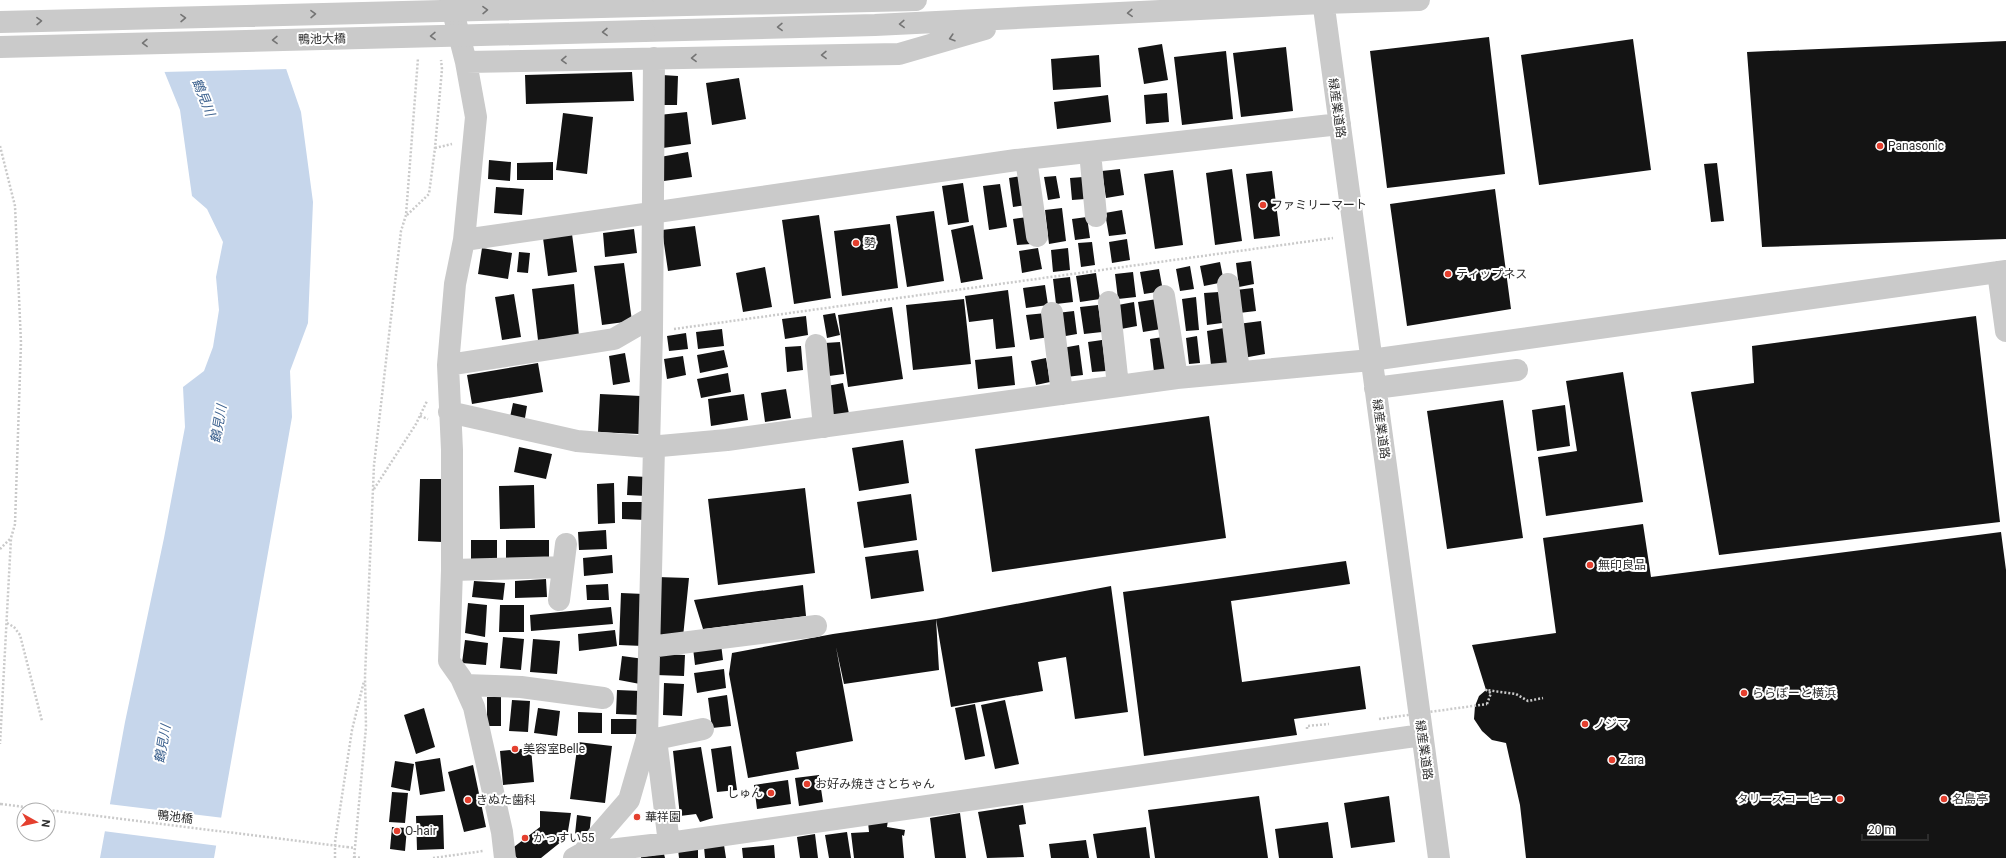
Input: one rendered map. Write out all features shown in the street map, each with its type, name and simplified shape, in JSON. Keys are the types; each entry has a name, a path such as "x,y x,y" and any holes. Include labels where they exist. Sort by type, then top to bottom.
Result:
{"street":[{"path":"450,0 466,62 476,117 464,240 455,284 448,365 449,412 452,450 452,570 449,661 464,685 474,707 502,832 504,853"},
{"name":"鴨池大橋","path":"0,22 916,0"},
{"path":"1151,0 1419,0"},
{"path":"466,62 899,54 1016,19 1323,1"},
{"name":"緑産業道路","path":"1323,1 1439,858"},
{"name":"鴨池大橋","path":"0,46 644,31 1016,19"},
{"path":"654,58 649,647 651,739 669,843"},
{"path":"464,240 1026,159 1340,124"},
{"path":"1090,152 1096,216"},
{"path":"1026,159 1037,236"},
{"path":"449,412 577,442 651,447 726,440 1177,378 1371,360 2002,271 2006,331"},
{"path":"1228,284 1239,372"},
{"path":"1164,296 1177,378"},
{"path":"1109,302 1118,386"},
{"path":"1052,313 1062,394"},
{"path":"448,365 614,339 652,324"},
{"path":"816,345 824,427"},
{"path":"1375,388 1517,370"},
{"path":"559,600 566,544"},
{"path":"452,570 563,567"},
{"path":"649,647 816,626"},
{"path":"464,685 522,687 603,698"},
{"path":"651,739 703,729"},
{"path":"579,855 1422,735"},
{"path":"579,855 629,800 651,739"}],"path":[{"path":"361,858 354,858 366,727 365,677 374,465 398,254 401,231 406,216 418,52"},
{"path":"406,216 429,194 435,148 442,69 440,54"},
{"path":"0,146 15,206 21,343 15,524 11,538 0,744"},
{"path":"435,148 441,147"},
{"path":"652,324 1354,235"},
{"path":"374,490 416,424 430,395"},
{"path":"0,549 11,538"},
{"path":"7,623 14,627 20,635 42,721"},
{"path":"335,858 335,842 352,730 365,677"},
{"path":"1379,719 1487,704 1491,693 1486,690 1516,694 1528,701 1543,698"},
{"name":"鴨池橋","path":"1,804 355,848"},
{"path":"433,858 504,853"}],"water":[{"name":"鶴見川","path":"281,54 301,112 313,202 308,323 290,371 292,417 214,858 100,858 125,722 164,538 185,427 183,387 204,371 213,347 219,310 216,277 223,242 207,209 192,196 180,110 158,56"}],"pier":[{"path":"125,0 253,0 283,53 288,69 162,72 156,57"},
{"path":"108,804 224,818 219,846 103,831"}],"building":[{"path":"1489,37 1505,174 1387,188 1370,51"},
{"path":"1633,39 1651,170 1539,185 1521,55"},
{"name":"Panasonic","path":"2006,41 2006,239 1762,247 1747,52"},
{"path":"1162,44 1168,80 1144,84 1138,48"},
{"path":"1286,47 1293,111 1241,117 1233,53"},
{"path":"1226,51 1233,119 1182,125 1174,57"},
{"path":"1099,55 1101,87 1053,90 1051,59"},
{"path":"632,72 634,101 526,104 525,75"},
{"path":"662,75 678,76 677,105 661,105"},
{"path":"739,78 746,119 712,125 706,83"},
{"path":"1167,93 1169,122 1146,124 1144,95"},
{"path":"1108,95 1111,122 1057,129 1054,102"},
{"path":"687,112 691,144 663,148 659,115"},
{"path":"563,113 593,117 587,174 556,170"},
{"path":"688,152 692,177 664,181 660,157"},
{"path":"489,160 511,162 510,181 488,179"},
{"path":"553,162 553,180 517,180 517,163"},
{"path":"1717,163 1724,221 1711,222 1704,164"},
{"path":"1120,169 1124,195 1106,198 1102,171"},
{"path":"1232,169 1242,241 1215,245 1206,173"},
{"path":"1173,170 1183,245 1155,249 1144,174"},
{"name":"ファミリーマート","path":"1272,171 1280,236 1254,239 1246,174"},
{"path":"1022,176 1027,205 1013,207 1009,178"},
{"path":"1056,176 1060,198 1048,200 1044,177"},
{"path":"1083,177 1085,199 1072,200 1070,178"},
{"path":"963,183 969,222 948,225 942,186"},
{"path":"1000,184 1007,227 989,230 983,186"},
{"path":"496,187 524,189 522,215 494,213"},
{"path":"1495,189 1511,309 1407,326 1390,204"},
{"path":"1062,208 1066,241 1049,244 1045,210"},
{"path":"1122,210 1126,234 1109,236 1105,213"},
{"path":"934,211 944,281 907,287 896,216"},
{"path":"819,215 831,298 794,304 782,220"},
{"path":"1028,217 1031,244 1017,245 1013,219"},
{"path":"1087,217 1090,238 1075,240 1072,219"},
{"path":"890,224 898,288 842,296 834,231"},
{"path":"973,225 983,279 961,283 951,230"},
{"path":"695,226 701,266 668,271 662,230"},
{"path":"634,229 637,253 605,257 603,233"},
{"path":"572,234 577,272 548,276 543,238"},
{"path":"1127,239 1130,260 1112,263 1109,242"},
{"path":"1092,242 1095,265 1081,267 1078,243"},
{"path":"482,248 512,253 508,279 478,274"},
{"path":"1038,248 1042,269 1022,273 1019,251"},
{"path":"1068,248 1070,270 1053,272 1051,250"},
{"path":"519,252 530,253 528,273 517,272"},
{"path":"1251,261 1254,284 1239,287 1236,263"},
{"path":"1220,262 1224,282 1204,286 1200,266"},
{"path":"624,263 632,321 602,325 594,266"},
{"path":"1190,266 1194,289 1180,291 1176,269"},
{"path":"765,267 772,307 743,312 736,273"},
{"path":"1159,269 1163,291 1144,294 1140,272"},
{"path":"1133,272 1136,297 1118,299 1115,274"},
{"path":"1096,273 1100,299 1080,302 1076,276"},
{"path":"1070,277 1073,302 1056,304 1053,279"},
{"path":"574,284 579,336 538,340 532,289"},
{"path":"1045,285 1048,305 1026,308 1023,288"},
{"path":"1253,288 1256,311 1239,313 1236,290"},
{"path":"1008,290 1015,347 996,349 993,319 969,322 965,296"},
{"path":"1219,292 1222,323 1207,325 1204,293"},
{"path":"514,294 521,337 502,340 495,297"},
{"path":"1196,297 1199,330 1186,331 1182,299"},
{"path":"964,299 971,364 913,370 906,305"},
{"path":"1157,299 1161,329 1143,332 1138,302"},
{"path":"1134,302 1137,326 1121,329 1118,305"},
{"path":"1098,305 1102,332 1084,334 1080,307"},
{"path":"892,307 903,379 848,387 838,315"},
{"path":"1074,311 1077,334 1060,337 1057,313"},
{"path":"835,313 840,335 827,338 823,315"},
{"path":"1046,313 1049,337 1030,340 1026,315"},
{"path":"806,316 808,335 785,339 782,319"},
{"path":"1976,316 2000,522 1719,555 1691,392 1754,383 1752,346"},
{"path":"1261,321 1265,354 1243,358 1238,324"},
{"path":"1224,328 1229,363 1211,365 1207,331"},
{"path":"722,329 724,346 698,349 696,332"},
{"path":"686,333 688,349 669,351 667,336"},
{"path":"1197,336 1200,363 1189,364 1186,338"},
{"path":"1163,337 1167,370 1154,372 1150,339"},
{"path":"1102,340 1106,371 1092,372 1088,342"},
{"path":"840,342 844,374 829,376 825,343"},
{"path":"1079,345 1083,375 1066,377 1062,348"},
{"path":"801,346 803,370 787,372 785,347"},
{"path":"724,350 728,367 700,373 697,355"},
{"path":"625,353 630,382 613,385 609,356"},
{"path":"683,356 686,375 667,379 664,359"},
{"path":"1012,356 1015,385 978,389 975,360"},
{"path":"1046,358 1050,382 1036,385 1031,361"},
{"path":"538,363 543,392 472,404 467,375"},
{"path":"1623,372 1643,502 1546,516 1538,457 1577,451 1566,381"},
{"path":"728,373 731,392 701,398 697,379"},
{"path":"843,383 849,414 833,417 827,386"},
{"path":"786,389 791,418 765,422 761,393"},
{"path":"600,394 641,396 639,434 598,432"},
{"path":"744,394 748,420 711,426 708,399"},
{"path":"1503,400 1523,538 1447,549 1427,411"},
{"path":"513,403 527,406 524,424 509,422"},
{"path":"1565,405 1570,446 1537,451 1532,410"},
{"path":"1209,416 1226,538 992,572 975,449"},
{"path":"903,440 909,483 859,491 852,448"},
{"path":"519,447 552,454 546,479 514,472"},
{"path":"628,476 647,477 646,496 627,495"},
{"path":"420,479 446,479 443,542 418,541"},
{"path":"614,483 615,523 598,524 597,484"},
{"path":"534,485 535,528 500,529 499,486"},
{"path":"805,488 815,573 718,585 708,499"},
{"path":"911,494 917,540 864,548 857,502"},
{"path":"622,502 646,502 646,520 622,519"},
{"name":"ららぽーと横浜","path":"1643,524 1651,577 2001,532 2006,570 2006,858 1526,858 1520,805 1506,743 1492,740 1482,731 1474,719 1475,706 1479,696 1486,690 1472,645 1556,633 1543,538"},
{"path":"606,530 607,549 579,550 578,532"},
{"path":"471,540 497,540 497,561 471,561"},
{"path":"506,540 549,540 549,559 506,559"},
{"path":"918,550 924,591 871,599 865,557"},
{"path":"612,555 613,573 584,576 583,558"},
{"path":"1346,561 1350,584 1231,601 1242,682 1360,666 1366,709 1294,719 1297,735 1144,756 1123,592"},
{"path":"657,577 689,578 683,637 654,637"},
{"path":"546,579 547,597 515,598 515,581"},
{"path":"474,581 505,583 503,600 472,597"},
{"path":"608,584 609,600 587,600 586,585"},
{"path":"803,585 806,616 703,629 694,600"},
{"path":"1111,586 1128,712 1075,719 1066,657 1038,662 1043,691 951,707 936,619"},
{"path":"621,593 644,594 643,646 619,645"},
{"path":"468,603 487,605 485,637 465,633"},
{"path":"500,605 524,605 524,632 499,632"},
{"path":"611,607 613,624 531,631 530,615"},
{"path":"936,619 939,670 844,684 836,647 853,741 796,752 799,769 748,778 729,674 732,653 833,634"},
{"path":"615,630 617,646 579,651 578,634"},
{"path":"503,637 524,639 521,670 500,668"},
{"path":"533,639 560,641 557,674 530,672"},
{"path":"465,640 488,643 486,665 462,663"},
{"path":"721,644 723,660 695,665 693,648"},
{"path":"657,654 685,655 684,676 656,675"},
{"path":"622,656 644,659 640,684 619,680"},
{"path":"724,669 726,688 697,693 694,673"},
{"path":"664,683 684,684 682,716 663,715"},
{"path":"617,690 641,691 640,715 616,714"},
{"path":"727,695 731,726 712,728 708,698"},
{"path":"487,697 501,697 501,726 487,726"},
{"path":"512,700 530,701 528,732 509,731"},
{"path":"1005,700 1019,764 995,769 981,705"},
{"path":"975,704 985,756 965,760 955,708"},
{"path":"424,708 435,747 416,754 404,715"},
{"path":"538,708 560,711 557,736 534,733"},
{"path":"578,712 602,713 602,733 578,733"},
{"path":"611,719 641,719 641,734 611,734"},
{"path":"578,742 612,746 605,803 570,799"},
{"path":"731,746 737,790 717,792 711,749"},
{"path":"701,747 713,818 700,822 696,814 680,816 673,751"},
{"path":"531,748 534,782 503,785 500,751"},
{"path":"440,758 445,791 420,795 415,762"},
{"path":"395,761 414,764 410,791 391,787"},
{"name":"きぬた歯科","path":"473,765 486,827 464,832 448,772"},
{"path":"819,775 823,802 799,806 795,778"},
{"path":"788,780 791,804 757,809 754,785"},
{"path":"392,792 408,793 405,823 389,822"},
{"path":"1259,796 1268,858 1155,858 1148,810"},
{"path":"1389,796 1395,842 1351,848 1344,803"},
{"path":"1023,805 1026,824 1019,825 1024,857 987,858 978,812"},
{"path":"540,811 571,813 567,837 541,858 517,858 510,850 540,827"},
{"path":"960,813 966,858 935,858 930,818"},
{"path":"443,815 444,849 417,850 416,816"},
{"path":"577,815 591,817 589,836 575,834"},
{"path":"888,820 887,827 905,830 904,836 902,835 904,858 854,858 851,833 869,832 868,822"},
{"path":"1328,822 1333,858 1279,858 1275,829"},
{"path":"392,827 407,828 405,851 390,849"},
{"path":"1146,827 1150,858 1097,858 1093,834"},
{"path":"847,832 851,858 829,858 825,835"},
{"path":"815,834 818,858 800,858 797,837"},
{"path":"1086,840 1089,858 1051,858 1049,844"},
{"path":"724,845 726,858 705,858 704,847"},
{"path":"774,845 775,858 743,858 742,848"},
{"path":"698,848 698,858 679,858 678,849"},
{"path":"664,854 665,858 641,858 641,857"}],"place":[{"name":"Panasonic","path":"1880,146"},
{"name":"ファミリーマート","path":"1263,205"},
{"name":"勢","path":"856,243"},
{"name":"ティップネス","path":"1448,274"},
{"name":"無印良品","path":"1590,565"},
{"name":"ららぽーと横浜","path":"1744,693"},
{"name":"ノジマ","path":"1585,724"},
{"name":"美容室Belle","path":"515,749"},
{"name":"Zara","path":"1612,760"},
{"name":"お好み焼きさとちゃん","path":"807,784"},
{"name":"しゅん","path":"771,793"},
{"name":"タリーズコーヒー","path":"1840,799"},
{"name":"名島亭","path":"1944,799"},
{"name":"きぬた歯科","path":"468,800"},
{"name":"華祥園","path":"637,817"},
{"name":"O-hair","path":"397,831"},
{"name":"かっすい55","path":"525,838"}]}
